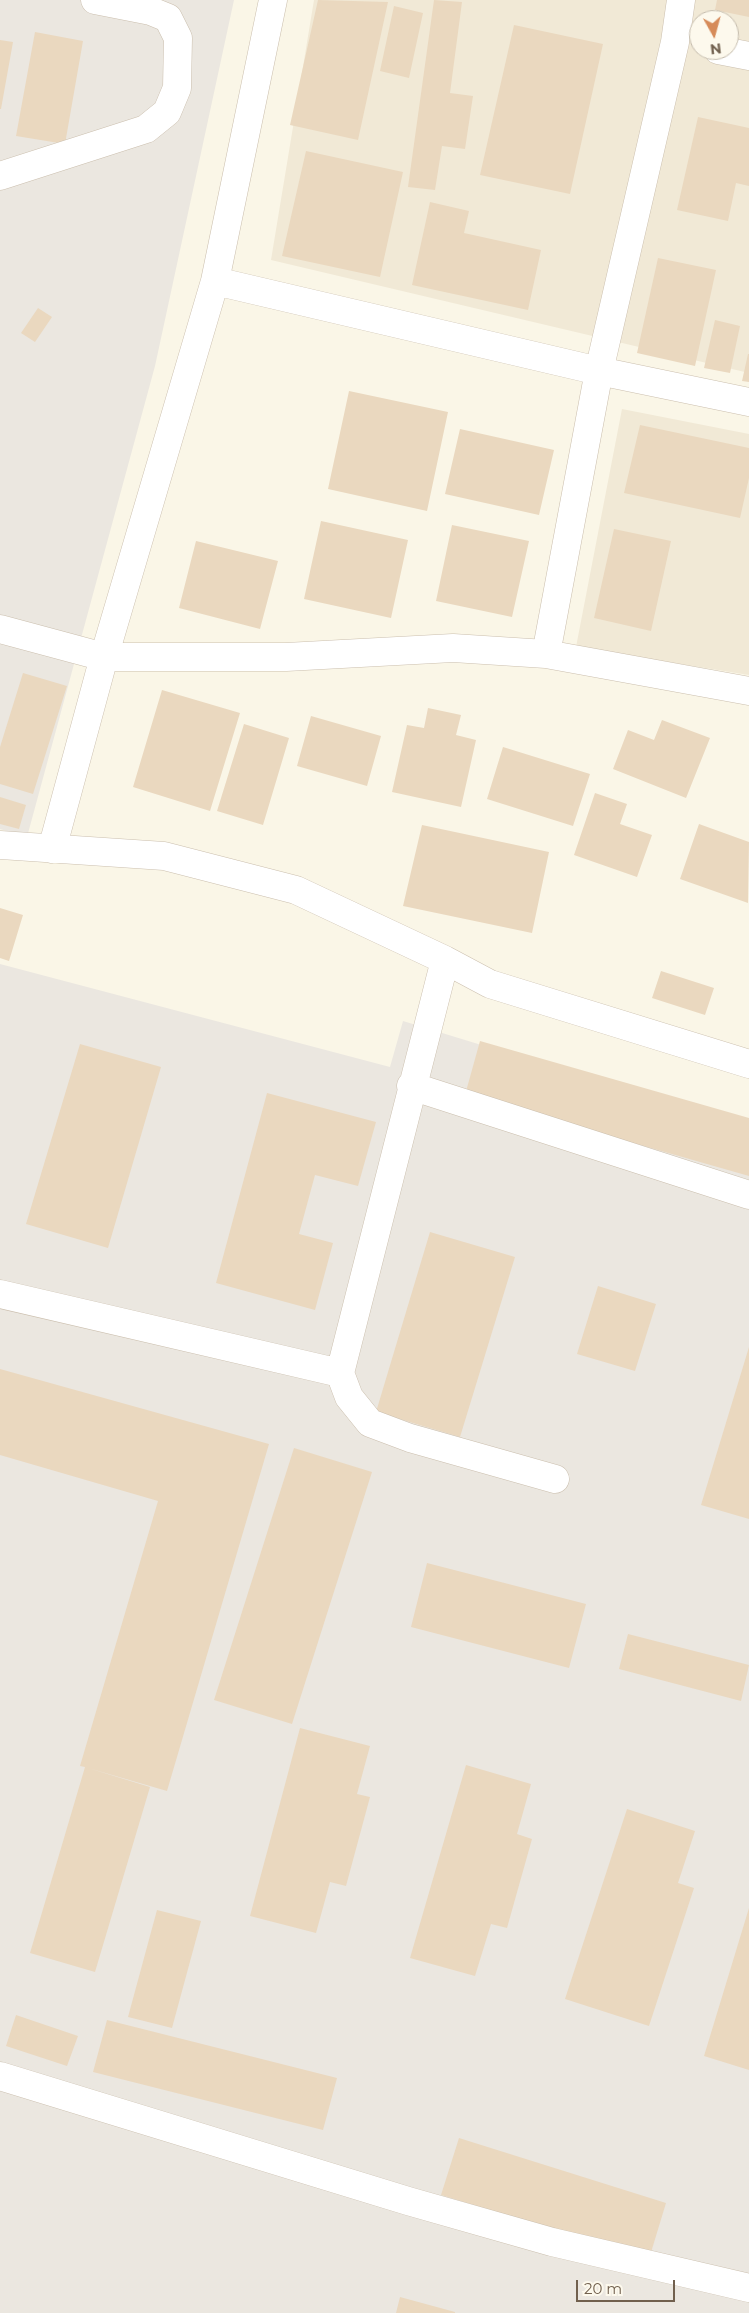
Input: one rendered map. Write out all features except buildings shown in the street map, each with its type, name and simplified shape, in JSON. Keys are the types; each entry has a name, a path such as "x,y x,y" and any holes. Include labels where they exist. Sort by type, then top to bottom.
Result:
{"street":[{"path":"0,176 146,129 167,112 177,88 178,38 168,18 151,11 95,0"},
{"path":"52,849 104,657 215,280 273,0"},
{"path":"546,654 599,371 687,44 681,0"},
{"path":"215,280 599,371 749,402"},
{"path":"0,629 104,657 286,657 454,648 546,654 749,691"},
{"path":"0,845 164,856 296,890 445,960 490,984 749,1064"},
{"path":"445,960 411,1086 340,1373 349,1397 370,1423 410,1438 555,1478"},
{"path":"411,1086 749,1195"},
{"path":"0,1294 340,1373"},
{"path":"0,2076 408,2201 552,2242 749,2288"}],"shaded area":[{"path":"0,0 234,0 155,366 27,837 0,829"},
{"path":"314,0 749,0 749,373 271,260"},
{"path":"622,409 749,434 749,675 576,647"},
{"path":"0,964 390,1067 403,1021 749,1127 749,2313 0,2313"}]}
